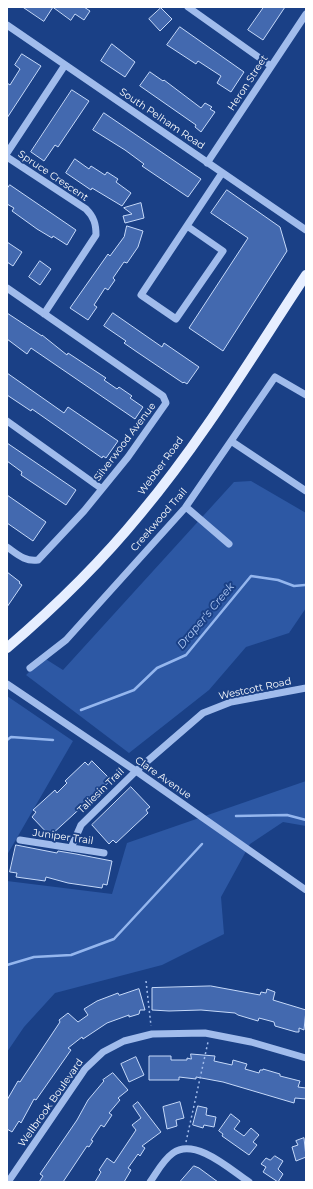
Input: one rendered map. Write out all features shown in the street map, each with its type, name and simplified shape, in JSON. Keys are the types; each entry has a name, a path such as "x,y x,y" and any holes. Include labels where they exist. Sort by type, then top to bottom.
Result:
{"main road":[{"name":"Webber Road","path":"7,648 70,590 141,514 174,472 306,275"}],"street":[{"path":"188,7 271,66"},
{"name":"Heron Street","path":"207,162 306,14"},
{"name":"South Pelham Road","path":"7,25 306,230"},
{"path":"7,153 65,65"},
{"name":"Spruce Crescent","path":"7,157 86,209 92,216 95,223 96,235 44,314"},
{"path":"187,226 223,251 176,319 140,295 222,173"},
{"name":"Silverwood Avenue","path":"7,288 163,396 166,401 164,408 102,489 84,511 38,560 31,561 23,558 7,547"},
{"name":"Creekwood Trail","path":"30,668 66,640 186,507 275,377 306,395"},
{"path":"7,421 102,489"},
{"path":"231,441 306,491"},
{"path":"186,507 229,544"},
{"name":"Clare Avenue","path":"7,684 136,771 306,890"},
{"name":"Westcott Road","path":"136,771 202,712 231,702 306,688"},
{"name":"Taliesin Trail","path":"71,848 81,825 136,771"},
{"name":"Juniper Trail","path":"20,840 104,853"},
{"name":"Wellbrook Boulevard","path":"8,1182 77,1080 94,1059 112,1046 124,1041 152,1034 209,1034 251,1042 306,1058"},
{"path":"150,1182 174,1152 185,1148 204,1152 249,1182"}],"path":[{"path":"146,981 152,1034"},
{"path":"185,1148 209,1034"}],"shaded area":[{"path":"251,481 306,513 306,608 289,633 246,647 209,690 129,753 26,675 44,658 63,670 234,482"},
{"path":"7,696 73,741 7,855"},
{"path":"306,781 306,826 283,822 250,844 221,897 224,934 162,965 55,993 24,1027 7,1052 7,881 112,894 127,843"}],"building":[{"path":"23,7 53,7 44,21"},
{"path":"53,7 84,7 90,11 84,20 75,14 71,20"},
{"path":"264,7 285,7 263,40 248,30"},
{"path":"161,8 172,19 160,31 149,19"},
{"path":"180,27 244,72 231,92 217,83 221,76 198,61 196,64 167,45"},
{"path":"112,44 135,62 125,77 101,61"},
{"path":"22,54 41,66 7,118 7,83 10,85 20,69 15,65"},
{"path":"150,72 163,81 164,80 201,108 205,103 212,107 210,109 215,112 201,132 195,127 196,125 140,86"},
{"path":"72,90 89,101 58,147 55,145 44,161 31,152"},
{"path":"104,113 201,179 188,197 142,166 144,164 125,150 93,130"},
{"path":"75,159 89,169 91,166 105,175 107,172 118,179 116,182 131,193 122,206 92,188 91,190 66,173"},
{"path":"10,185 76,230 67,245 53,236 52,238 37,229 12,211 14,208 7,204 7,189"},
{"path":"227,190 280,227 287,251 223,351 189,328 248,238 211,213"},
{"path":"141,203 144,218 125,223 123,216 132,214 124,208"},
{"path":"127,226 143,231 138,247 127,263 124,262 113,278 115,280 108,290 105,288 94,305 97,307 88,320 70,308 108,254 110,256 124,237"},
{"path":"7,242 22,252 13,266 7,262"},
{"path":"40,261 51,269 40,285 29,277"},
{"path":"7,313 42,335 67,355 68,353 106,378 104,380 117,389 119,387 132,396 130,398 143,407 135,419 31,348 27,354 7,339"},
{"path":"113,313 162,347 164,343 199,367 187,384 184,382 183,383 124,343 126,341 104,326"},
{"path":"7,373 64,413 68,407 118,441 106,458 103,456 102,458 32,409 31,411 7,395"},
{"path":"7,443 76,490 66,505 21,475 22,472 7,461"},
{"path":"7,495 46,522 33,541 7,523"},
{"path":"7,572 22,585 7,607"},
{"path":"92,761 111,780 50,836 32,817 36,812 33,810 55,790 57,793 67,783 65,781 85,762 88,765"},
{"path":"131,787 150,807 146,810 148,813 116,843 113,840 109,844 92,825"},
{"path":"16,845 112,861 107,885 103,884 102,888 68,883 46,877 45,881 16,877 17,873 10,872"},
{"path":"211,986 260,995 261,992 266,993 267,989 275,992 273,1000 306,1010 304,1030 299,1028 299,1032 296,1032 275,1026 274,1022 259,1018 258,1021 235,1013 201,1010 152,1010 152,988"},
{"path":"139,989 145,1010 140,1010 139,1014 129,1017 129,1015 107,1023 83,1039 82,1037 68,1048 71,1050 36,1100 34,1099 21,1123 19,1121 12,1132 7,1129 7,1100 18,1081 20,1082 60,1022 59,1020 68,1013 78,1022 88,1015 84,1009 97,1001 118,993 119,995"},
{"path":"191,1054 215,1056 214,1061 232,1065 233,1060 247,1064 245,1069 259,1073 260,1070 263,1069 280,1074 280,1076 300,1081 298,1087 306,1088 306,1099 295,1098 294,1103 223,1082 196,1077 196,1079 179,1077 179,1080 149,1080 149,1056 171,1056 171,1060 187,1060 187,1058 191,1059"},
{"path":"136,1057 144,1075 129,1082 121,1064"},
{"path":"113,1073 128,1090 118,1098 120,1100 109,1113 112,1115 104,1127 101,1125 91,1140 93,1141 89,1147 87,1146 63,1182 39,1182 43,1176 40,1174 77,1120 88,1100 104,1081 103,1080"},
{"path":"138,1102 161,1132 142,1146 145,1148 140,1156 138,1154 128,1168 131,1170 124,1182 95,1182 101,1172 99,1170 107,1158 114,1163 136,1130 132,1125 141,1118 133,1106"},
{"path":"180,1102 184,1118 176,1120 177,1126 167,1129 163,1107"},
{"path":"198,1106 207,1108 206,1115 216,1117 214,1127 204,1125 203,1128 193,1125"},
{"path":"231,1114 240,1121 234,1129 244,1136 251,1128 259,1135 253,1142 257,1145 249,1155 222,1136 223,1134 219,1131"},
{"path":"304,1138 306,1157 296,1161 292,1147 298,1145 296,1141"},
{"path":"275,1156 283,1161 278,1169 283,1174 278,1182 263,1172 266,1167 261,1164 266,1158 270,1160"},
{"path":"194,1166 199,1168 218,1182 180,1182"}],"waterway":[{"name":"Draper's Creek","path":"81,710 134,690 157,668 186,655 251,576 278,580 294,586 305,585"},
{"name":"Draper's Creek","path":"7,740 11,737 53,740"},
{"name":"Draper's Creek","path":"236,816 287,815 306,820"},
{"name":"Draper's Creek","path":"7,965 34,957 71,955 114,939 202,844"}]}
